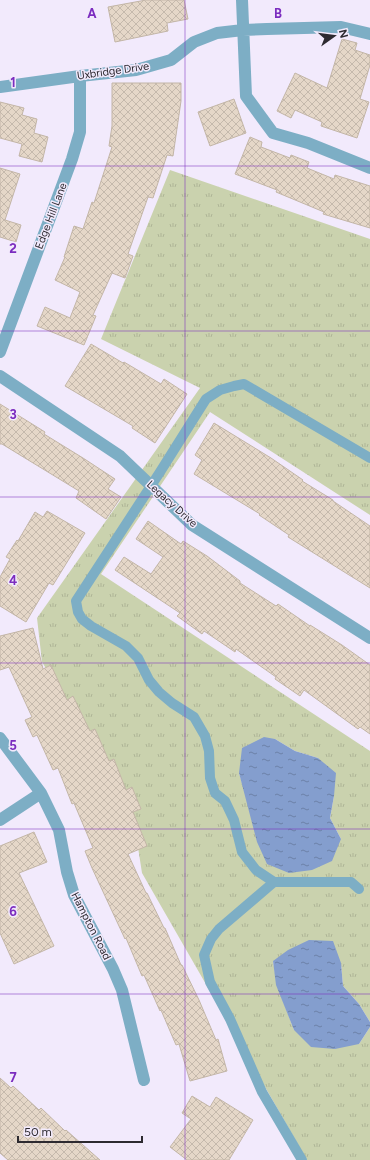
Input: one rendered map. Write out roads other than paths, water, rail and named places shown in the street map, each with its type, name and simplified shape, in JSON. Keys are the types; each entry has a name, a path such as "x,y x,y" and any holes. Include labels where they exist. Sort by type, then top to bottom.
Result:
{"street":[{"path":"242,0 246,96 273,133 308,143 370,168"},
{"name":"Uxbridge Drive","path":"0,87 136,70 171,60 194,42 217,33 243,30 341,27 370,34"},
{"name":"Edge Hill Lane","path":"0,352 80,132 80,76"},
{"name":"Legacy Drive","path":"0,376 120,456 192,525 370,638"},
{"name":"Hampton Road","path":"0,738 41,793 59,830 67,872 74,895 122,990 144,1080"},
{"path":"0,820 41,793"}],"lane":[{"path":"359,889 351,882 274,882 256,870 242,852 234,820 225,801 215,793 210,778 209,751 205,736 194,717 172,703 159,692 149,680 138,658 126,646 82,620 78,612 76,601 206,399 220,390 244,384 370,458"},
{"path":"274,882 219,929 211,939 204,956 210,982 230,1019 262,1092 302,1160"}],"water":[{"path":"264,737 275,739 295,751 318,758 336,773 330,818 341,839 332,861 312,870 289,873 267,864 257,842 239,773 242,748"},
{"path":"309,940 333,941 341,963 343,986 359,1004 370,1022 370,1027 359,1044 335,1049 311,1047 294,1030 276,985 273,961 288,950"}]}
